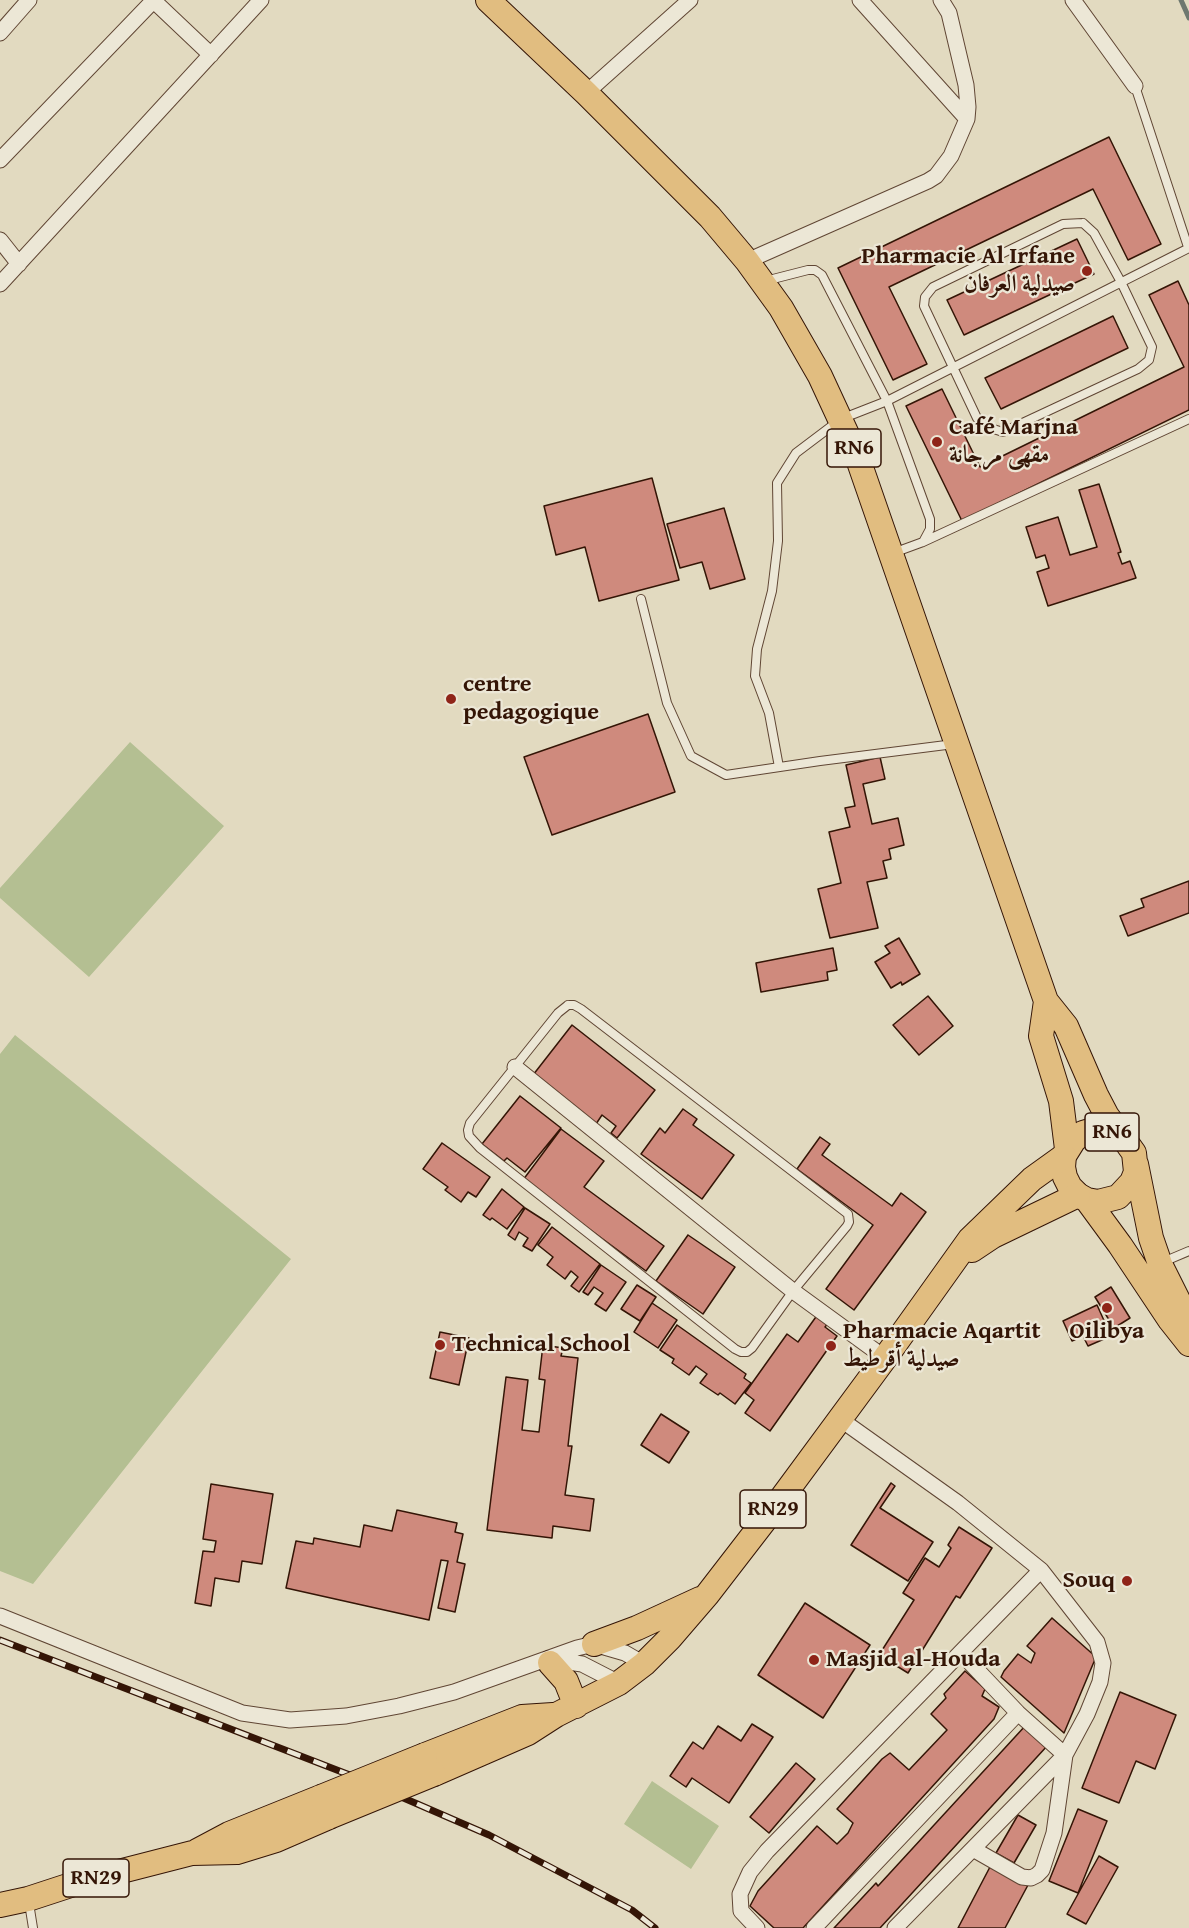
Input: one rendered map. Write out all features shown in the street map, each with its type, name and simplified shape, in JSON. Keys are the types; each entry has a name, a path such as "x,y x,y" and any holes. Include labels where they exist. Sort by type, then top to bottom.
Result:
{"main road":[{"name":"RN6","path":"488,0 586,93 710,217 747,261 780,308 820,376 857,456 1046,1001 1066,1026 1107,1116 1130,1145 1136,1161 1151,1238 1160,1264 1189,1322"},
{"name":"RN6","path":"1046,1001 1041,1036 1061,1101 1066,1152 1063,1167 1065,1178 1070,1187 1083,1198 1120,1245 1170,1320 1189,1344"},
{"name":"RN6","path":"1066,1152 1074,1140 1083,1133 1093,1130 1104,1130 1124,1138"},
{"name":"RN29","path":"0,1905 192,1853 229,1834 325,1807 430,1765 522,1717 566,1710 619,1683 644,1664 670,1638 707,1595 840,1419 970,1239 1032,1179 1066,1152"},
{"name":"RN6","path":"1083,1198 1098,1202 1118,1197 1132,1182 1136,1172 1136,1161"},
{"name":"RN29","path":"952,1263 993,1236 1083,1198"},
{"path":"594,1644 638,1628 707,1595"},
{"path":"542,1664 566,1681 566,1710"}],"street":[{"path":"0,33 29,0"},
{"path":"0,160 153,0 211,55"},
{"path":"0,284 261,0"},
{"path":"586,93 690,0"},
{"path":"860,0 967,118"},
{"path":"747,261 936,176 951,156 967,118 966,85 949,13 941,0"},
{"path":"1073,0 1135,86"},
{"path":"0,240 19,264"},
{"path":"515,1067 793,1291 885,1358"},
{"path":"840,1419 958,1503 1041,1570 1097,1642 1103,1663 1100,1682 1087,1714 1065,1755 895,1928"},
{"path":"757,1928 741,1911 740,1894 750,1872 775,1843 1041,1570"},
{"path":"0,1616 242,1713 290,1720 346,1716 399,1706 454,1692 542,1664 577,1648 594,1644 625,1653 644,1664"},
{"path":"961,1653 1018,1713 1065,1755"},
{"path":"542,1664 568,1662 582,1664 619,1683"},
{"path":"814,1928 1018,1713"},
{"path":"973,1849 1022,1877 1031,1878 1042,1870 1054,1833 1065,1755"}],"lane":[{"path":"779,767 769,713 755,676 757,649 772,591 778,541 777,483 796,453 841,419 887,401 1189,247 1135,86"},
{"path":"1083,223 1094,233 1121,282 1152,347 1149,360 1138,369 1003,432 987,428 977,418 924,306 925,297 933,287 1063,224 1083,223"},
{"path":"762,282 808,270 815,270 822,275 887,401 930,519 930,529 923,542"},
{"path":"892,554 923,542 1189,419"},
{"path":"641,599 667,703 691,756 726,775 958,744"},
{"path":"568,1005 574,1005 846,1211 849,1218 847,1226 793,1291 752,1348 747,1352 741,1352 480,1148 469,1136 470,1123 515,1067 558,1013 568,1005"},
{"path":"1160,1264 1189,1251"},
{"path":"28,1899 33,1928"}],"green space":[{"path":"130,742 224,826 89,977 0,898 0,888"},
{"path":"15,1035 291,1259 33,1584 0,1571 0,1054"},
{"path":"652,1781 719,1826 691,1869 624,1824"}],"building":[{"path":"1109,137 1161,244 1128,260 1093,189 889,287 927,364 893,380 838,268"},
{"path":"1077,239 1094,274 964,335 947,300"},
{"path":"1178,281 1189,305 1189,410 962,521 906,406 942,389 980,467 1184,367 1149,295"},
{"path":"1113,316 1128,348 1001,409 985,378"},
{"path":"652,478 679,580 599,601 585,547 556,555 544,506"},
{"path":"1099,484 1121,552 1118,553 1122,564 1130,561 1136,578 1048,606 1037,572 1049,568 1045,555 1036,558 1026,527 1058,517 1070,555 1097,547 1079,490"},
{"path":"724,508 745,579 710,589 702,562 680,568 667,524"},
{"path":"648,714 675,792 552,835 524,757"},
{"path":"880,757 885,779 863,784 872,824 898,818 904,845 889,849 891,859 883,861 887,878 867,882 878,928 830,938 818,889 841,883 829,832 850,827 845,808 855,806 846,765"},
{"path":"1189,881 1189,913 1128,936 1120,916 1144,907 1141,899"},
{"path":"899,938 920,974 902,985 901,982 891,988 875,962 890,953 885,946"},
{"path":"833,948 837,970 827,972 828,980 761,992 756,963"},
{"path":"928,996 953,1026 919,1055 893,1025"},
{"path":"572,1025 655,1090 617,1138 611,1133 616,1126 602,1115 596,1124 533,1075"},
{"path":"520,1096 561,1128 525,1172 507,1158 504,1161 482,1144"},
{"path":"683,1109 697,1119 693,1125 734,1155 702,1199 641,1154 660,1128 665,1133"},
{"path":"561,1129 604,1161 584,1187 664,1246 646,1271 523,1180"},
{"path":"820,1137 830,1144 822,1155 892,1206 901,1193 926,1212 854,1310 826,1289 873,1225 797,1169"},
{"path":"442,1143 490,1177 476,1197 468,1192 461,1202 445,1190 448,1187 423,1169"},
{"path":"502,1189 524,1207 507,1229 492,1218 490,1220 483,1215"},
{"path":"525,1208 550,1224 532,1251 523,1246 528,1238 519,1232 515,1240 508,1235"},
{"path":"552,1227 600,1264 579,1292 571,1286 578,1277 571,1271 565,1279 547,1265 553,1257 538,1245"},
{"path":"688,1235 735,1267 703,1314 656,1281"},
{"path":"601,1265 626,1282 606,1311 595,1304 603,1293 594,1287 588,1295 583,1292"},
{"path":"637,1285 656,1297 640,1321 621,1309"},
{"path":"1111,1287 1130,1318 1114,1328 1095,1297"},
{"path":"652,1303 677,1320 658,1348 634,1332"},
{"path":"1097,1305 1111,1336 1088,1346 1083,1336 1072,1341 1063,1321"},
{"path":"818,1314 829,1322 825,1327 837,1336 770,1431 745,1413 754,1400 745,1393 787,1334 798,1342"},
{"path":"677,1325 746,1374 744,1378 751,1383 735,1404 700,1383 707,1374 696,1366 689,1375 672,1363 674,1359 660,1350"},
{"path":"440,1332 469,1338 459,1385 430,1378"},
{"path":"543,1345 563,1348 561,1356 578,1358 568,1446 572,1446 565,1495 594,1499 590,1531 553,1526 552,1538 487,1530 506,1377 528,1380 522,1430 539,1432 545,1380 539,1379"},
{"path":"661,1414 689,1432 669,1463 641,1445"},
{"path":"891,1483 895,1486 880,1508 933,1542 908,1581 851,1545"},
{"path":"211,1484 273,1494 262,1564 242,1561 239,1582 215,1578 211,1606 195,1603 203,1551 214,1552 216,1541 203,1539"},
{"path":"397,1510 457,1523 455,1532 463,1534 457,1562 465,1564 455,1612 438,1608 448,1561 441,1560 429,1620 286,1588 296,1541 313,1544 314,1538 360,1547 364,1525 392,1531"},
{"path":"959,1527 992,1548 960,1598 956,1596 908,1673 879,1655 914,1600 903,1593 925,1558 939,1567 951,1548 948,1545"},
{"name":"Masjid al-Houda","path":"805,1603 870,1645 823,1718 758,1675"},
{"path":"1052,1618 1096,1657 1064,1733 1001,1677 1018,1654 1031,1663 1035,1653 1027,1646"},
{"path":"965,1671 985,1689 982,1696 999,1707 994,1719 803,1928 774,1928 750,1906 758,1891 817,1826 837,1844 848,1833 853,1823 837,1809 882,1759 890,1753 909,1770 947,1730 931,1714 946,1698 944,1694"},
{"path":"1120,1692 1176,1715 1155,1769 1136,1761 1119,1803 1082,1788"},
{"path":"752,1724 773,1737 729,1803 692,1778 686,1787 670,1776 693,1742 703,1749 718,1726 741,1741"},
{"path":"1026,1725 1048,1745 880,1928 834,1928 876,1883 878,1886"},
{"path":"796,1763 815,1779 769,1833 750,1817"},
{"path":"1078,1809 1107,1821 1078,1893 1049,1881"},
{"path":"1018,1815 1036,1825 1014,1863 996,1853"},
{"path":"1099,1856 1118,1867 1086,1924 1067,1914"},
{"path":"991,1865 1028,1885 1005,1928 958,1928"}],"waterway":[{"path":"1181,0 1189,18"}],"railway":[{"path":"0,1640 355,1777 489,1835 632,1910 655,1928"}],"place":[{"name":"Pharmacie Al Irfane صيدلية العرفان","path":"1087,271"},
{"name":"Café Marjna مقهى مرجانة","path":"937,442"},
{"name":"centre pedagogique","path":"451,699"},
{"name":"Oilibya","path":"1107,1308"},
{"name":"Technical School","path":"440,1345"},
{"name":"Pharmacie Aqartit صيدلية أقرطيط","path":"831,1346"},
{"name":"Souq","path":"1127,1581"},
{"name":"Masjid al-Houda","path":"814,1660"}]}
